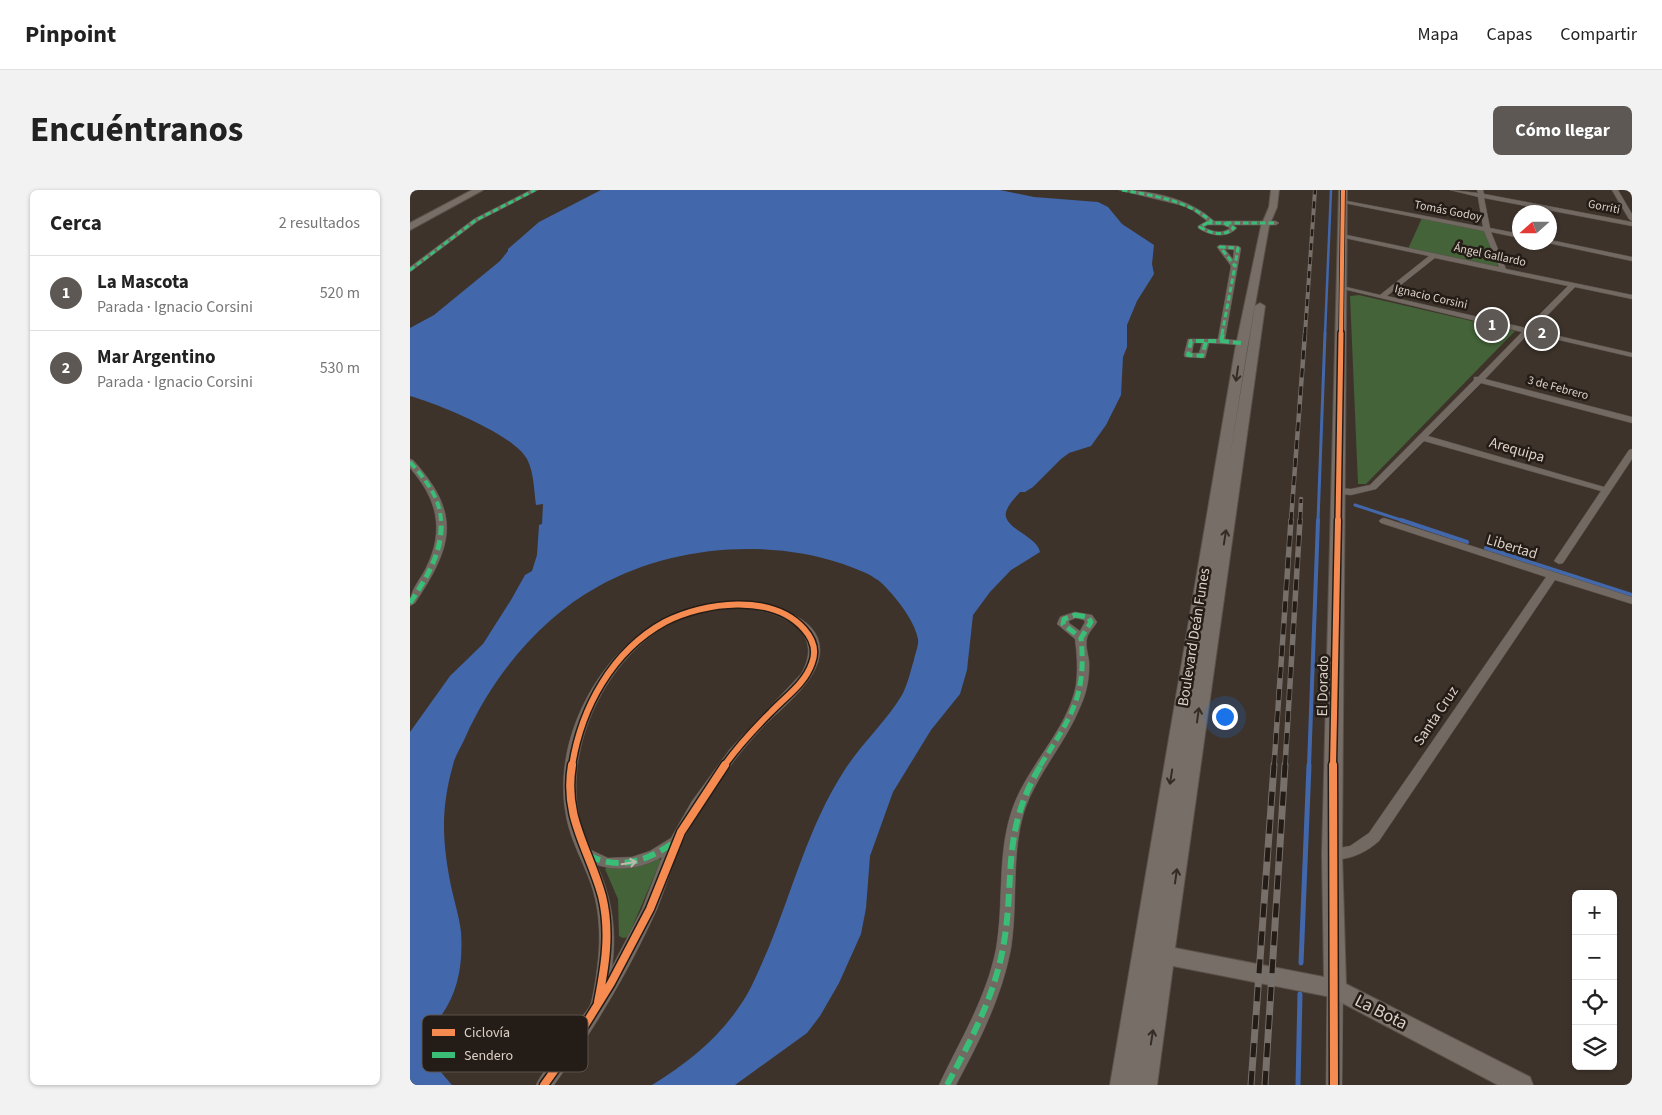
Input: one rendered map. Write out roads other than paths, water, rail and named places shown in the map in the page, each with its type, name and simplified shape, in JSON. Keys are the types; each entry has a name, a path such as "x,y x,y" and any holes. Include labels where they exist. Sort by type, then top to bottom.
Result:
{"main road":[{"path":"410,221 470,190"},
{"path":"410,227 433,212 479,190"},
{"name":"Boulevard Deán Funes","path":"1145,1085 1275,190"},
{"name":"Boulevard Deán Funes","path":"1122,1085 1242,343 1270,224 1283,190"},
{"name":"El Dorado","path":"1332,854 1343,190"},
{"name":"La Bota","path":"1143,950 1335,989 1521,1085"}],"street":[{"path":"410,270 483,216 535,190"},
{"path":"1122,190 1183,204 1201,213 1212,222"},
{"name":"Gorriti","path":"1453,190 1481,193 1632,224"},
{"path":"1615,190 1632,219"},
{"path":"1481,193 1487,230 1503,269"},
{"name":"Tomás Godoy","path":"1342,202 1512,235"},
{"path":"1234,228 1231,232 1221,233 1210,232 1200,228 1203,224 1212,222 1270,224"},
{"path":"1224,223 1234,228 1270,224"},
{"name":"Ángel Gallardo","path":"1342,236 1632,297"},
{"path":"1557,243 1632,258"},
{"path":"1382,297 1434,255"},
{"path":"1222,341 1235,266"},
{"path":"1339,491 1351,492 1373,487 1477,379 1573,285"},
{"name":"Ignacio Corsini","path":"1342,288 1632,355"},
{"path":"1206,342 1242,343"},
{"name":"3 de Febrero","path":"1477,379 1632,420"},
{"name":"Arequipa","path":"1421,437 1606,490"},
{"path":"1559,561 1632,452"},
{"path":"410,462 433,489 440,506 442,524 435,561 424,584 410,603"},
{"name":"Libertad","path":"1384,521 1632,601"},
{"name":"Santa Cruz","path":"1332,854 1350,853 1363,848 1374,836 1553,575"},
{"path":"588,1018 623,963 647,915 676,841 698,802 729,758 756,726 802,682 810,668 815,654 812,638 804,627 790,617 774,610 752,606 729,605 706,608 684,614 661,625 643,637 620,660 600,686 582,725 571,761 570,798 575,828 602,896 608,924 607,955 598,1002"},
{"path":"947,1085 990,999 1000,965 1006,927 1008,862 1012,832 1024,798 1037,772 1064,732 1075,710 1083,684 1085,660 1081,638"},
{"path":"584,852 596,861 621,864 650,858 676,841"},
{"name":"El Dorado","path":"1332,854 1335,989 1334,1085"},
{"path":"544,1085 554,1072"}],"water":[{"path":"601,190 1000,190 1034,197 1098,202 1108,207 1122,224 1154,245 1152,264 1154,274 1137,301 1127,325 1127,347 1123,357 1121,395 1106,425 1091,446 1069,453 1061,459 1033,487 1025,492 1020,492 1007,509 1006,518 1009,523 1033,541 1038,546 1040,552 1011,570 990,592 973,615 967,670 960,694 931,730 893,792 870,856 866,908 861,934 839,983 820,1016 807,1033 735,1085 652,1085 677,1069 711,1041 744,1000 769,947 821,813 844,771 902,695 914,660 918,639 911,621 896,599 880,582 864,572 813,556 783,551 751,549 719,550 657,562 599,586 577,599 538,632 520,651 489,693 476,715 454,762 446,795 444,837 447,865 461,932 459,976 452,997 442,1015 422,1015 422,1072 442,1072 452,1085 410,1085 410,732 450,676 483,644 525,575 532,571 537,555 539,525 542,524 543,504 536,505 531,470 527,459 519,449 474,421 410,396 410,328 434,315 500,261 508,249 539,222"}],"waterway":[{"path":"1325,334 1331,190"},
{"path":"1318,521 1325,333"},
{"path":"1355,505 1404,521"},
{"path":"1309,766 1318,520"},
{"path":"1404,521 1467,542"},
{"path":"1486,548 1632,595"},
{"path":"1301,963 1309,765"},
{"path":"1298,1085 1300,994"}],"railway":[{"path":"1305,334 1315,190"},
{"path":"1291,521 1305,333"},
{"path":"1300,521 1301,499"},
{"path":"1274,766 1291,520"},
{"path":"1285,766 1300,520"},
{"path":"1251,1085 1274,765"},
{"path":"1265,1085 1285,765"}],"place":[{"name":"La Mascota","path":"1492,325"},
{"name":"Mar Argentino","path":"1542,333"}]}
